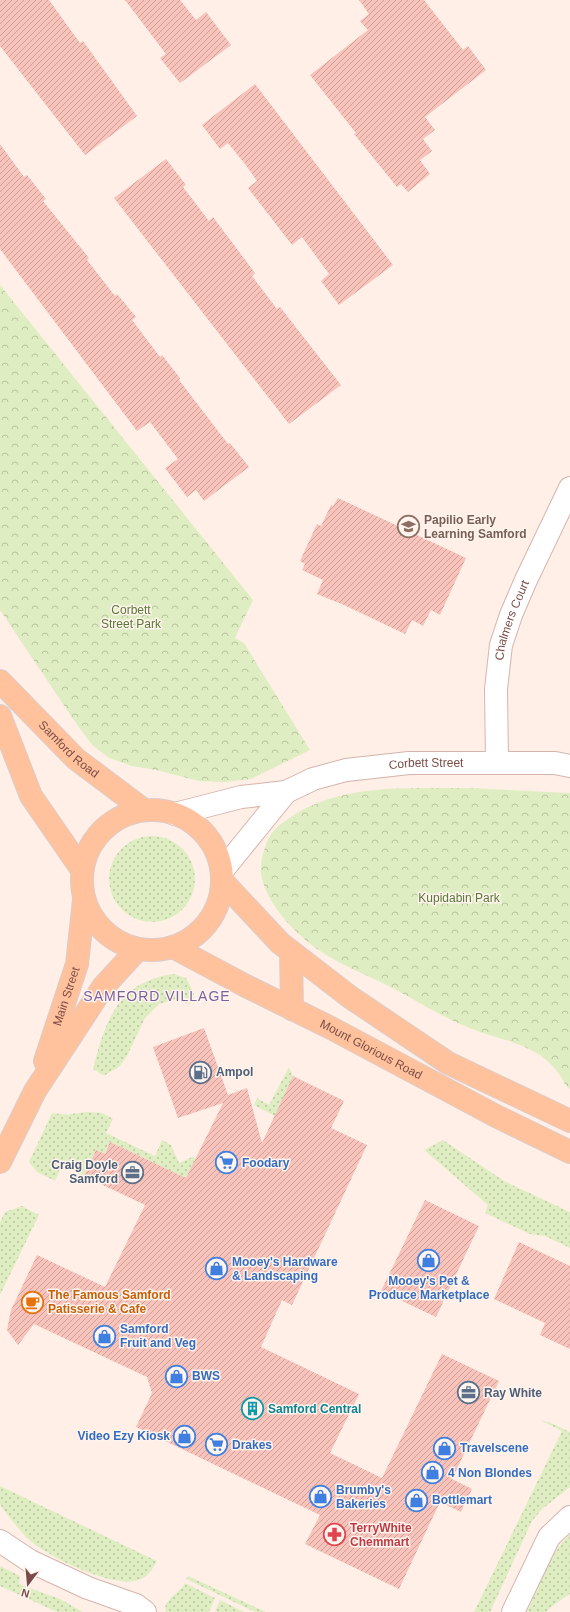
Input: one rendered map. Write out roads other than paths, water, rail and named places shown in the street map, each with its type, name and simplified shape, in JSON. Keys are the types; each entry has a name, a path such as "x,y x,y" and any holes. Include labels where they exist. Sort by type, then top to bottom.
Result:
{"main road":[{"name":"Samford Road","path":"0,681 76,759 144,810"},
{"path":"0,716 31,796 82,870"},
{"path":"144,810 160,810 175,814 192,823 207,836 217,852 222,877 219,904 208,923 192,938 173,947 155,950 138,949 120,943 104,932 92,917 84,900 81,885 82,870 89,848 103,829 122,816 144,810"},
{"path":"222,877 280,943 350,998 448,1063 570,1121"},
{"name":"Main Street","path":"35,1091 77,964 84,900"},
{"name":"Mount Glorious Road","path":"173,947 331,1028 490,1113 570,1152"},
{"name":"Main Street","path":"0,1162 35,1091 103,987 138,949"},
{"path":"291,952 292,1009"}],"street":[{"name":"Chalmers Court","path":"497,762 496,688 501,645 511,615 526,580 570,488"},
{"name":"Corbett Street","path":"175,814 241,797 286,792 313,778 346,770 408,763 555,763 570,766"},
{"name":"Corbett Street","path":"222,877 286,792"},
{"path":"513,1612 549,1536 570,1517"},
{"path":"0,1541 37,1565 88,1588 136,1605 145,1612"}],"place":[{"name":"Papilio Early Learning Samford","path":"408,527"},
{"name":"Ampol","path":"201,1072"},
{"name":"Foodary","path":"227,1163"},
{"name":"Craig Doyle Samford","path":"133,1172"},
{"name":"Mooey's Pet & Produce Marketplace","path":"429,1260"},
{"name":"Mooey's Hardware & Landscaping","path":"216,1269"},
{"name":"The Famous Samford Patisserie & Cafe","path":"33,1302"},
{"name":"Samford Fruit and Veg","path":"105,1336"},
{"name":"BWS","path":"177,1376"},
{"name":"Ray White","path":"469,1393"},
{"name":"Samford Central","path":"252,1409"},
{"name":"Video Ezy Kiosk","path":"185,1436"},
{"name":"Drakes","path":"216,1445"},
{"name":"Travelscene","path":"444,1448"},
{"name":"4 Non Blondes","path":"432,1473"},
{"name":"Brumby's Bakeries","path":"320,1497"},
{"name":"Bottlemart","path":"416,1500"},
{"name":"TerryWhite Chemmart","path":"334,1535"}],"district":[{"name":"SAMFORD VILLAGE","path":"157,996"}],"park label":[{"name":"Corbett Street Park","path":"131,617"},
{"name":"Kupidabin Park","path":"459,898"}]}
